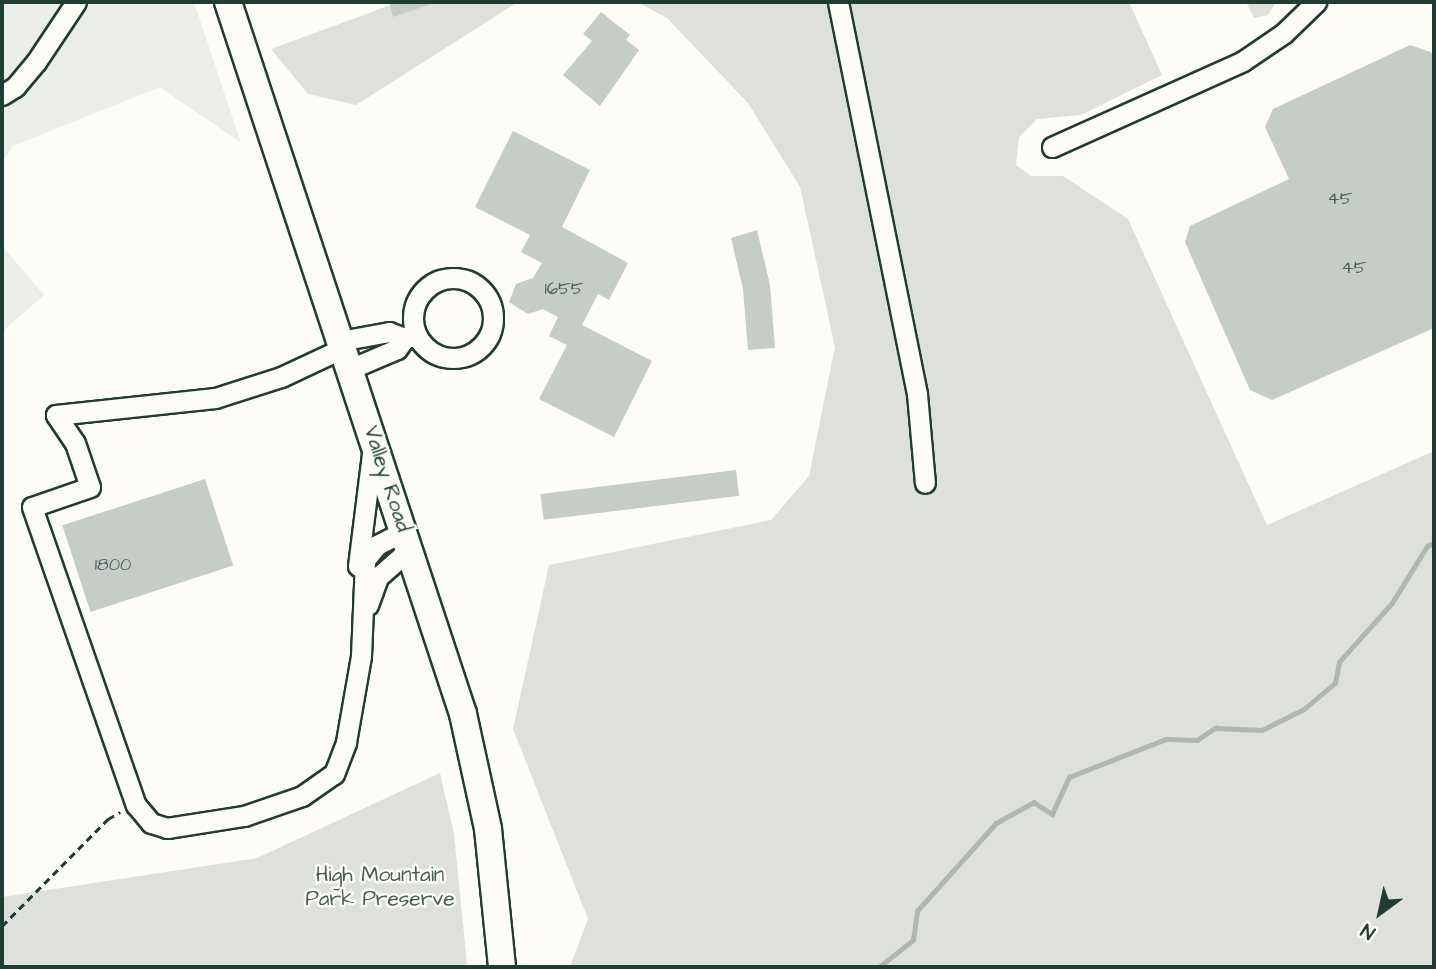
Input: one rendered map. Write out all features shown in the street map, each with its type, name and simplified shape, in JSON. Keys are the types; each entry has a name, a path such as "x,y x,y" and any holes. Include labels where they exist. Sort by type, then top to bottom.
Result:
{"main road":[{"name":"Valley Road","path":"228,2 445,651 478,774 502,967"}],"lane":[{"path":"2,95 16,87 36,62 66,10 76,2"},
{"path":"838,2 917,394 925,483"},
{"path":"1052,147 1243,61 1284,33 1316,2"},
{"path":"345,353 397,349 411,337 415,306 424,291 437,282 467,279 489,297 494,318 489,335 468,355 440,356 411,337 389,332 345,353 215,398 56,415 75,443 90,486 32,507 136,804 151,823 167,828 209,824 302,796 334,774 346,742 363,622 378,577 407,540"},
{"path":"363,622 357,578 374,439"}],"path":[{"path":"2,926 108,818 136,804"}],"shaded area":[{"path":"2,2 194,2 241,143 160,87 13,146 2,162"},
{"path":"2,246 44,295 2,332"}],"green space":[{"path":"399,2 518,2 356,105 308,94 271,49"},
{"path":"637,2 1129,2 1162,75 1081,115 1037,119 1019,137 1016,165 1031,176 1063,176 1128,219 1267,525 1434,451 1434,967 570,967 588,919 513,729 549,565 771,520 809,476 835,347 800,187 748,103 667,18"},
{"path":"1246,2 1276,2 1268,15 1254,18"},
{"name":"High Mountain Park Preserve","path":"440,773 454,834 467,964 461,967 2,967 2,897 257,858"}],"building":[{"path":"389,2 430,2 431,4 393,17"},
{"path":"601,12 630,35 626,40 639,50 600,106 563,75 592,41 583,34"},
{"path":"1410,45 1431,52 1434,61 1434,328 1272,400 1250,390 1185,242 1190,226 1289,179 1265,127 1273,109"},
{"path":"513,131 590,170 562,227 628,263 609,300 598,294 582,325 652,361 614,437 539,399 567,345 549,336 558,317 543,309 528,314 509,302 516,284 533,278 542,263 521,252 530,235 475,207"},
{"path":"757,230 770,285 775,348 748,350 743,289 731,238"},
{"path":"736,470 739,496 544,520 540,494"},
{"path":"205,479 233,566 90,612 62,525"}],"waterway":[{"path":"879,967 913,940 917,911 996,823 1034,802 1052,814 1069,777 1166,739 1197,740 1215,728 1262,730 1304,709 1335,683 1339,662 1392,603 1427,546 1434,543"}]}
